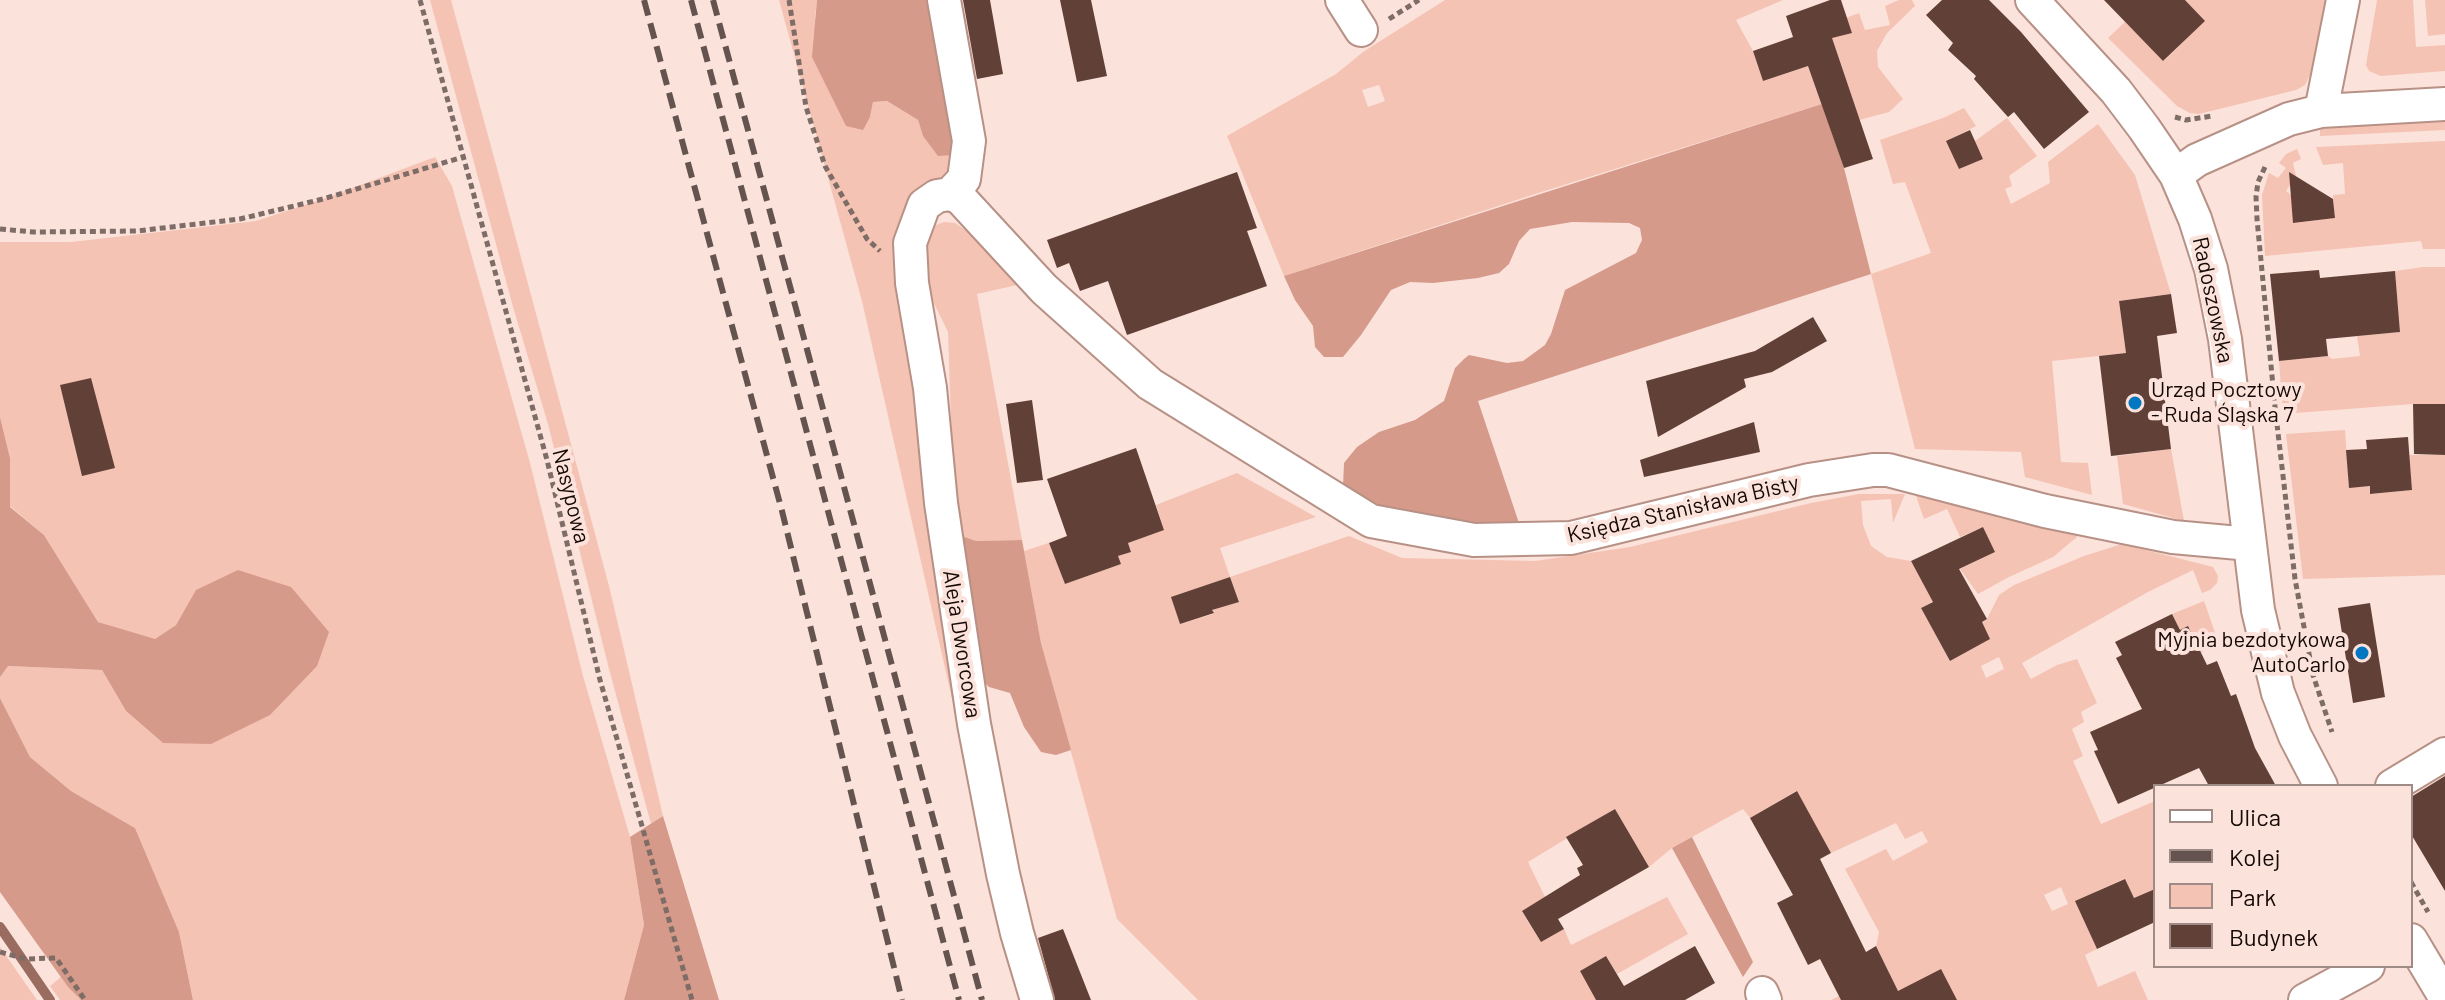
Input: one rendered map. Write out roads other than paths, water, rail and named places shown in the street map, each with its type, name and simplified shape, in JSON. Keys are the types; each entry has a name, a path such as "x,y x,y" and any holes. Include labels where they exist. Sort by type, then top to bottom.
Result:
{"street":[{"path":"944,0 969,141 964,179 950,194"},
{"path":"1342,0 1361,30"},
{"name":"Radoszowska","path":"2032,0 2116,91 2176,175 2195,219 2211,269 2225,339 2258,610 2278,693 2295,736 2320,784"},
{"path":"2321,111 2343,0"},
{"path":"2176,175 2197,160 2289,119 2321,111 2445,104"},
{"name":"Aleja Dworcowa","path":"950,194 937,196 924,205 910,243 912,283 930,388 941,503 974,724 1003,874 1037,1000"},
{"name":"Księdza Stanisława Bisty","path":"950,194 960,198 1044,289 1150,384 1371,521 1474,540 1571,538 1809,480 1888,470 2045,511 2173,537 2250,544"},
{"path":"2395,784 2445,754"},
{"path":"2413,945 2445,997"},
{"path":"2305,1000 2364,968"}],"waterway":[{"path":"0,927 50,1000"}],"railway":[{"path":"644,0 782,511 902,1000"},
{"path":"691,0 959,1000"},
{"path":"713,0 982,1000"}],"place":[{"name":"Urząd Pocztowy - Ruda Śląska 7","path":"2135,403"},
{"name":"Myjnia bezdotykowa AutoCarlo","path":"2362,653"}]}
